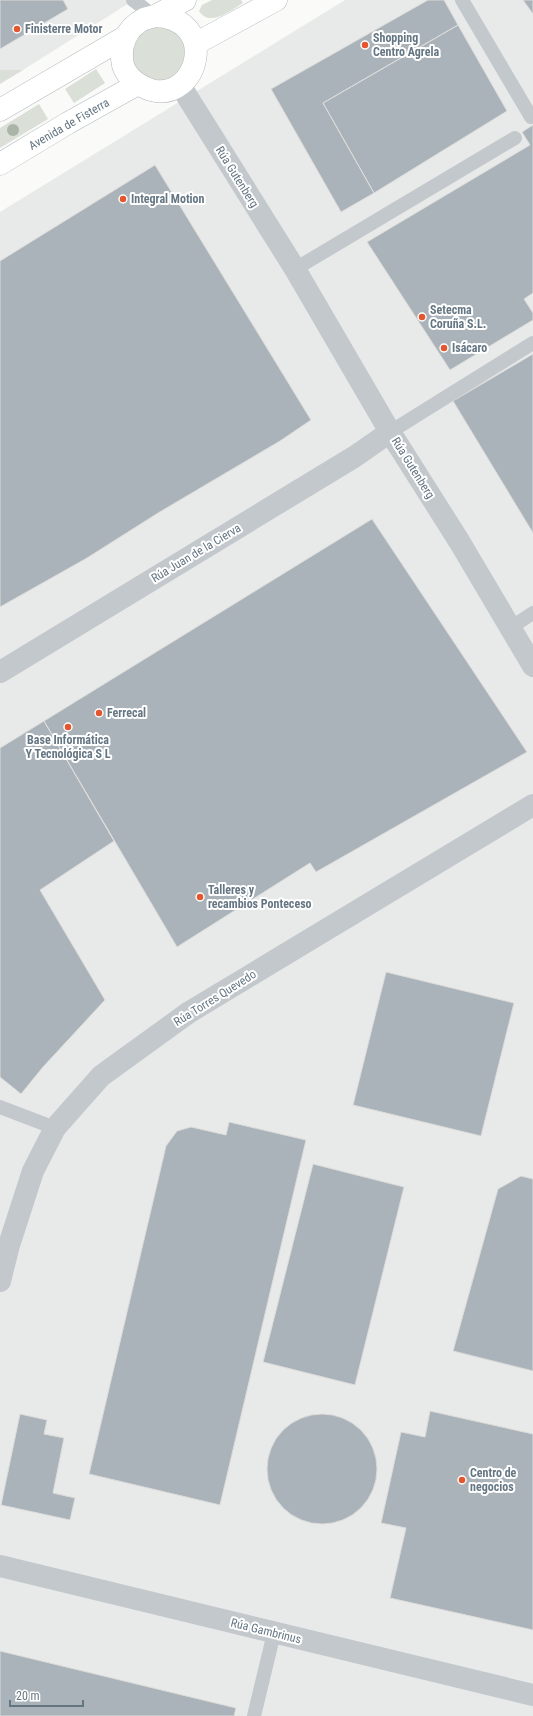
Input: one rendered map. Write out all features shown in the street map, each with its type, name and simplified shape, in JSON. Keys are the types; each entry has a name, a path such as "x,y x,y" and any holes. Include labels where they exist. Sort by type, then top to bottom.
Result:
{"main road":[{"path":"154,16 166,17 186,27 195,44 196,55 194,67 188,77 180,85 168,90 154,91 138,84 130,77 124,68 122,53 125,37 130,29 137,23 185,0"},
{"path":"195,44 276,0"},
{"path":"0,110 125,37"},
{"name":"Avenida de Fisterra","path":"0,164 138,84"}],"street":[{"name":"Rúa Gutenberg","path":"180,85 296,269 390,432 459,541 533,666"},
{"name":"Rúa Juan de la Cierva","path":"0,672 354,457 390,432"},
{"name":"Rúa Torres Quevedo","path":"0,1281 5,1242 33,1171 55,1128 101,1076 188,1013 533,806"},
{"name":"Rúa Gambrinus","path":"0,1566 533,1695"}],"lane":[{"path":"133,0 154,16"},
{"path":"462,0 531,116"},
{"path":"296,269 516,138"},
{"path":"390,432 533,344"},
{"path":"510,628 533,614"},
{"path":"0,1107 55,1128"},
{"path":"254,1716 274,1633"}],"shaded area":[{"path":"0,0 134,0 23,70 0,70"},
{"path":"212,0 241,0 243,3 221,16 209,18 204,16 199,11 202,5"},
{"path":"345,0 533,0 533,1716 0,1716 0,212"},
{"path":"159,27 169,29 178,35 184,44 186,54 184,64 178,73 169,79 159,81 149,79 140,73 134,64 132,54 134,44 140,35 149,29"},
{"path":"96,69 105,83 74,103 65,89"},
{"path":"0,70 23,70 0,84"},
{"path":"39,104 48,119 0,148 0,128"}],"building":[{"name":"Finisterre Motor","path":"0,0 63,0 68,9 0,49"},
{"path":"428,0 444,0 458,25 323,103 374,193 341,212 271,89"},
{"path":"523,0 533,0 533,14"},
{"path":"458,25 507,111 374,193 323,103"},
{"path":"533,125 533,293 524,299 533,313 533,320 450,370 367,242 530,145 522,132"},
{"path":"155,165 311,420 280,441 158,513 87,558 0,607 0,261"},
{"path":"533,354 533,533 453,401"},
{"path":"372,519 527,752 316,872 310,863 177,947 44,721"},
{"path":"44,721 114,841 40,890 105,1000 43,1067 21,1094 0,1077 0,748"},
{"path":"386,972 514,1003 481,1136 353,1105"},
{"path":"229,1122 306,1140 220,1505 89,1474 166,1146 177,1131 191,1127 226,1135"},
{"path":"313,1164 404,1187 355,1385 263,1362"},
{"path":"521,1176 533,1179 533,1371 453,1351 498,1189"},
{"name":"Centro de negocios","path":"430,1411 533,1434 533,1630 390,1598 406,1528 381,1523 401,1432 425,1437"},
{"path":"20,1414 47,1420 44,1434 64,1438 53,1493 75,1498 70,1520 1,1505"},
{"path":"322,1414 343,1418 353,1423 361,1430 368,1438 373,1448 377,1469 373,1490 368,1500 361,1508 353,1515 343,1520 322,1524 301,1520 291,1515 283,1508 276,1500 271,1490 267,1469 271,1448 276,1438 283,1430 291,1423 301,1418"},
{"path":"0,1651 236,1708 234,1716 0,1716"}],"place":[{"name":"Finisterre Motor","path":"17,29"},
{"name":"Shopping Centro Agrela","path":"365,45"},
{"name":"Integral Motion","path":"123,199"},
{"name":"Setecma Coruña S.L.","path":"422,317"},
{"name":"Isácaro","path":"444,348"},
{"name":"Ferrecal","path":"99,713"},
{"name":"Base Informática Y Tecnológica S L","path":"68,727"},
{"name":"Talleres y recambios Ponteceso","path":"200,897"},
{"name":"Centro de negocios","path":"462,1480"}]}
